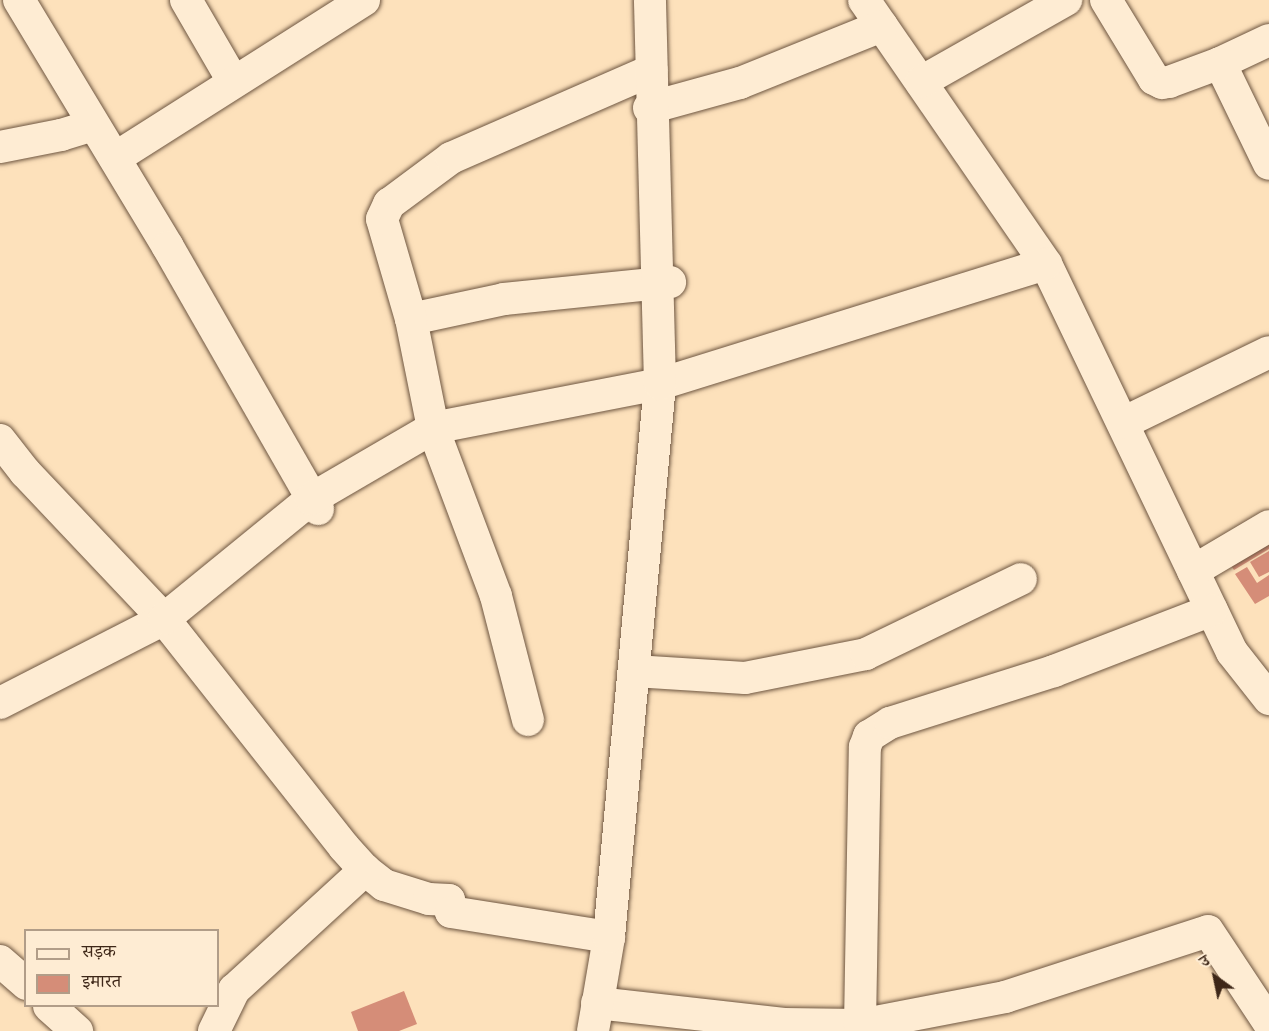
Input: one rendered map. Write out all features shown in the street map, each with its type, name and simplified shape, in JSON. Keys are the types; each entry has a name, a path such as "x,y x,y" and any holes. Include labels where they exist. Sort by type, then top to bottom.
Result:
{"street":[{"path":"19,0 115,158 314,504"},
{"path":"186,0 233,81"},
{"path":"115,158 364,0"},
{"path":"650,0 651,107 664,282 660,384 609,937 595,1017 862,1028 1005,997 1209,931 1269,1023"},
{"path":"864,0 1046,264 1232,652 1269,699"},
{"path":"921,82 1066,0"},
{"path":"1106,0 1154,79 1162,83 1220,63 1269,40"},
{"path":"651,107 740,83 882,26"},
{"path":"1220,63 1269,164"},
{"path":"528,720 496,596 433,428 411,319 382,219 389,204 451,158 652,70"},
{"path":"0,147 61,135 94,125"},
{"path":"0,703 164,619 314,504 433,428 660,384 1046,264"},
{"path":"411,319 504,299 664,282"},
{"path":"1123,423 1269,352"},
{"path":"0,440 25,472 164,619 344,847 365,870 384,885 429,899 449,900 451,912 609,937"},
{"path":"1192,571 1269,526"},
{"path":"634,671 745,678 866,654 1022,579"},
{"path":"862,1028 865,747 869,736 890,723 1054,671 1212,610"},
{"path":"214,1031 234,990 365,870"},
{"path":"0,961 24,982"},
{"path":"51,1007 77,1031"}],"building":[{"path":"1269,535 1269,549 1234,570 1227,560"},
{"path":"1269,551 1269,572 1259,577 1250,562"},
{"path":"1247,567 1257,583 1269,575 1269,596 1255,604 1235,574"},
{"path":"404,991 417,1024 399,1031 358,1031 351,1012"}]}
